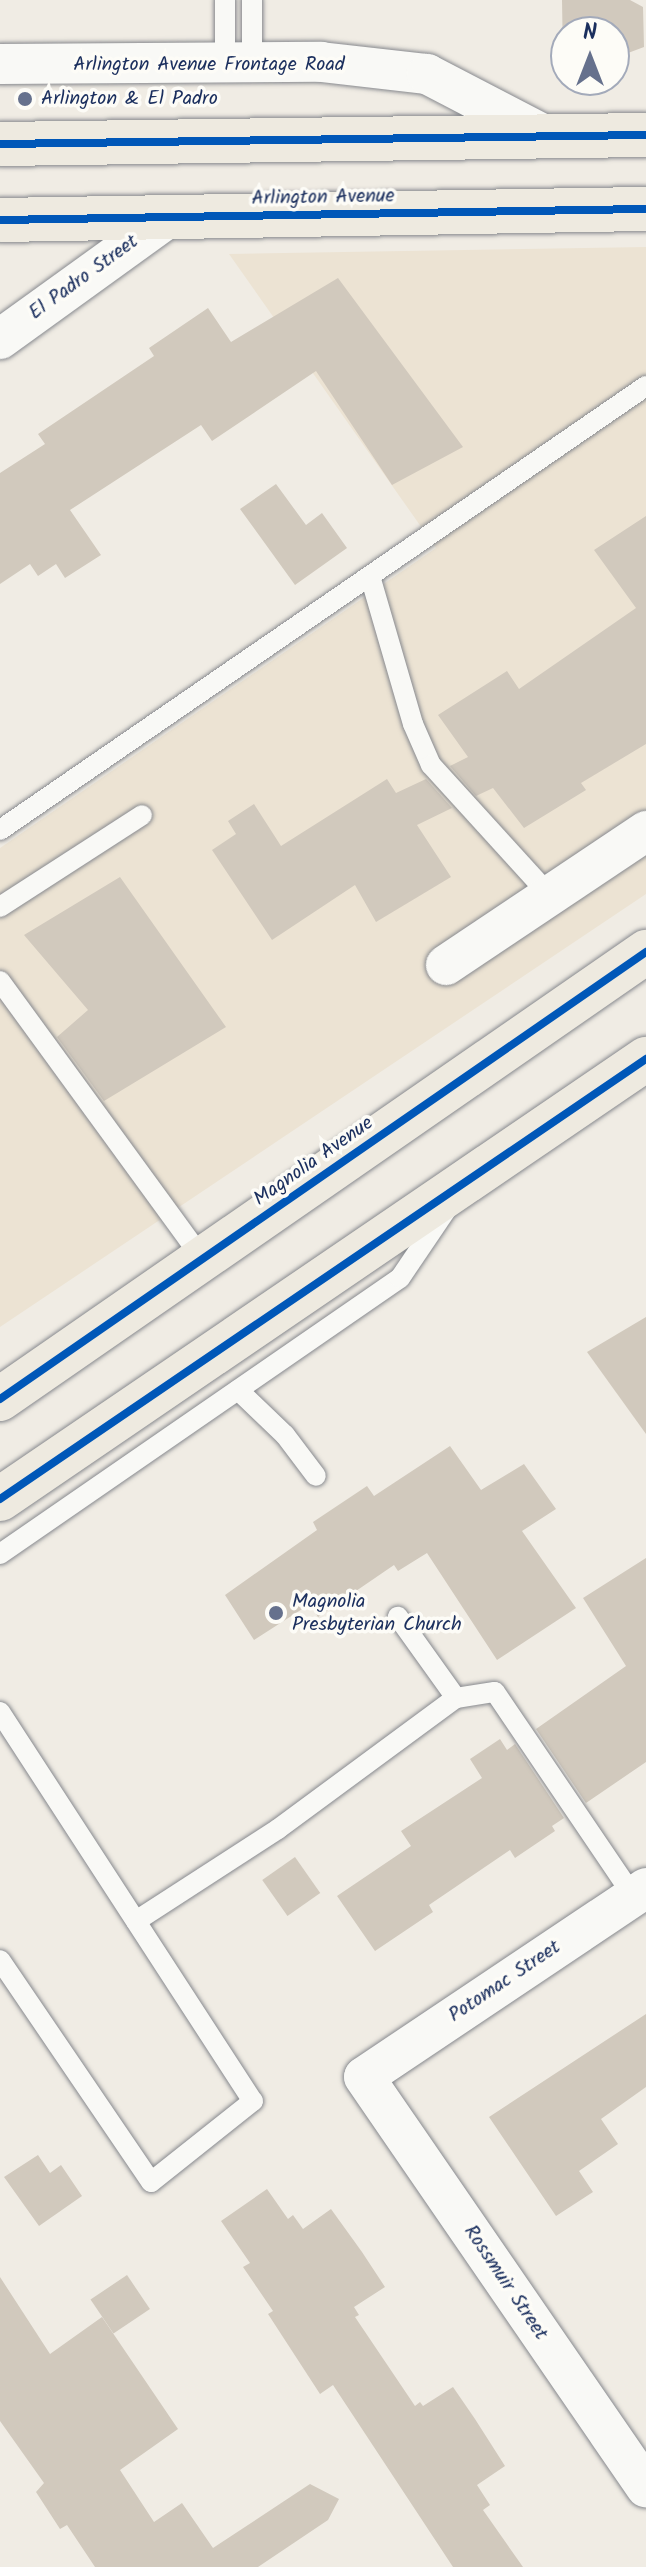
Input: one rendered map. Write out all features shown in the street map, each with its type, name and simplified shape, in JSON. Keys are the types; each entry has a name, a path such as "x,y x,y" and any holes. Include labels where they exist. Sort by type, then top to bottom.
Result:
{"main road":[{"path":"0,144 646,135"},
{"name":"Arlington Avenue","path":"0,220 646,209"},
{"name":"Magnolia Avenue","path":"0,1399 646,952"},
{"path":"0,1499 646,1059"}],"street":[{"name":"Arlington Avenue Frontage Road","path":"0,64 321,62 427,74 546,136"},
{"name":"El Padro Street","path":"0,339 169,217"},
{"path":"446,965 646,831"},
{"name":"Potomac Street","path":"364,2077 640,1892"},
{"name":"Rossmuir Street","path":"364,2077 646,2488"}],"lane":[{"path":"225,0 238,63"},
{"path":"238,63 252,0"},
{"path":"0,830 646,386"},
{"path":"370,576 413,724 431,765 550,896"},
{"path":"0,907 142,815"},
{"path":"0,981 203,1259"},
{"path":"0,1554 400,1278 465,1183"},
{"path":"238,1390 285,1435 316,1476"},
{"path":"398,1617 456,1698"},
{"path":"136,1921 278,1829 456,1698 495,1692 640,1892"},
{"path":"0,1712 253,2101 151,2182 0,1960"}],"shaded area":[{"path":"646,247 646,894 0,1327 0,848 436,548 229,254"}],"building":[{"path":"562,0 630,0 643,7 644,47 630,52 630,16 562,16"},
{"path":"338,278 463,447 392,485 316,371 212,441 201,425 70,510 101,555 65,578 56,564 38,576 30,564 0,584 0,473 45,444 38,434 154,356 149,348 208,308 231,342"},
{"path":"276,484 306,525 322,513 347,548 295,585 240,509"},
{"path":"646,516 646,744 581,783 586,790 524,828 493,788 476,796 450,766 468,757 438,715 507,671 519,689 636,608 594,550"},
{"path":"387,779 396,793 426,779 452,808 417,825 451,877 376,922 355,885 272,940 212,850 236,834 228,821 254,804 281,846"},
{"path":"120,877 226,1027 104,1101 57,1037 88,1010 24,935"},
{"path":"646,1317 646,1434 587,1352"},
{"path":"450,1446 481,1490 524,1464 556,1509 522,1531 576,1608 497,1660 427,1553 398,1571 394,1565 318,1617 310,1604 254,1640 225,1595 317,1530 313,1522 367,1486 374,1496"},
{"path":"646,1558 646,1762 586,1803 536,1729 626,1666 583,1598"},
{"path":"500,1739 507,1750 515,1744 564,1818 552,1826 555,1831 515,1858 510,1850 429,1905 433,1912 375,1951 337,1896 411,1846 401,1831 482,1778 470,1759"},
{"path":"295,1857 320,1893 287,1916 262,1880"},
{"path":"646,2014 646,2087 601,2119 618,2144 579,2171 593,2192 556,2216 489,2117"},
{"path":"38,2155 50,2173 61,2165 82,2196 39,2226 4,2177"},
{"path":"267,2189 288,2219 293,2215 303,2229 331,2209 362,2252 385,2287 354,2307 359,2315 355,2317 415,2406 420,2402 423,2406 453,2387 475,2419 505,2466 477,2485 490,2505 483,2510 523,2567 453,2567 333,2385 320,2394 268,2314 273,2311 243,2267 250,2263 221,2221"},
{"path":"127,2275 150,2309 113,2334 91,2300"},
{"path":"0,2277 50,2354 102,2317 178,2429 120,2470 154,2522 182,2503 213,2548 310,2484 339,2499 328,2520 258,2567 95,2567 67,2525 60,2529 36,2492 44,2483 0,2421"}],"cycle path":[{"path":"0,144 646,135"},
{"path":"0,220 646,209"},
{"path":"0,1399 646,952"},
{"path":"0,1499 646,1059"}],"place":[{"name":"Arlington & El Padro","path":"25,99"},
{"name":"Magnolia Presbyterian Church","path":"276,1613"}]}
